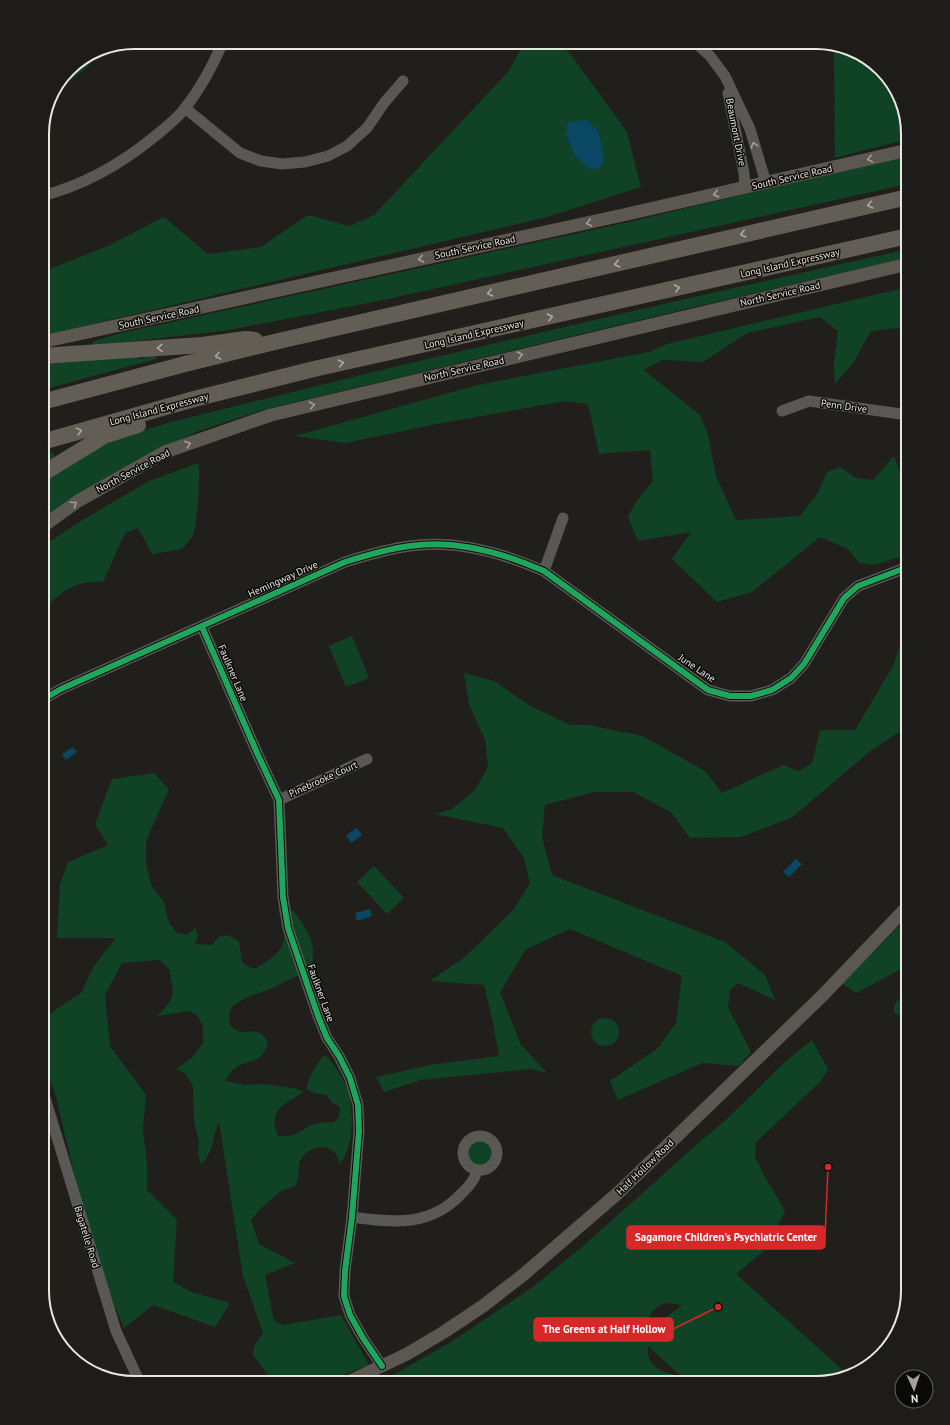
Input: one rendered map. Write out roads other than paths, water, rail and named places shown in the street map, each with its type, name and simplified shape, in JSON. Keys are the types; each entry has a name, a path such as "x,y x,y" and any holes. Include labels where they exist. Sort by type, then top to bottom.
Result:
{"highway":[{"path":"49,400 283,340 901,199"},
{"name":"Long Island Expressway","path":"49,440 194,399 314,369 901,238"},
{"path":"49,356 202,345 246,339 283,340"},
{"path":"49,470 104,436 314,369"}],"main road":[{"name":"South Service Road","path":"49,340 766,183 901,152"},
{"name":"North Service Road","path":"49,522 78,501 165,452 271,414 901,266"},
{"name":"Half Hollow Road","path":"361,1376 407,1354 444,1332 483,1306 523,1275 618,1193 822,996 901,913"}],"street":[{"path":"49,194 62,191 102,174 135,153 164,129 185,108 213,64 220,49"},
{"name":"Beaumont Drive","path":"702,49 710,56 725,76 750,129 766,183"},
{"name":"Beaumont Drive","path":"725,76 744,173 745,187"},
{"path":"185,108 240,154 261,161 282,164 305,162 328,156 347,146 367,128 384,103 403,81"},
{"name":"Penn Drive","path":"782,411 809,401 901,414"},
{"path":"544,571 562,518"},
{"name":"Hemingway Drive","path":"49,696 61,689 202,627 280,590 345,562 379,552 412,546 437,544 465,547 485,550 518,559 544,571"},
{"name":"June Lane","path":"544,571 708,690 730,696 751,696 772,690 791,678 804,664 844,598 858,586 901,569"},
{"name":"Faulkner Lane","path":"202,627 279,800 283,897 288,928 318,1016 327,1038 339,1056 350,1078 358,1105 359,1131 352,1217 345,1271 344,1296 350,1315 363,1338 382,1366"},
{"name":"Pinebrooke Court","path":"279,800 367,759"},
{"name":"Bagatelle Road","path":"49,1111 116,1331 137,1376"},
{"path":"352,1217 395,1222 415,1220 436,1214 460,1196 473,1181 477,1170"}],"water":[{"path":"587,120 598,131 603,151 604,162 598,169 589,169 574,155 566,135 568,122"},
{"path":"73,747 77,752 66,760 62,754"},
{"path":"357,828 362,835 351,843 346,835"},
{"path":"796,859 802,864 789,877 783,872"},
{"path":"370,909 372,916 357,921 355,913"}],"place":[{"name":"Sagamore Children's Psychiatric Center","path":"828,1167"},
{"name":"The Greens at Half Hollow","path":"718,1307"}]}
